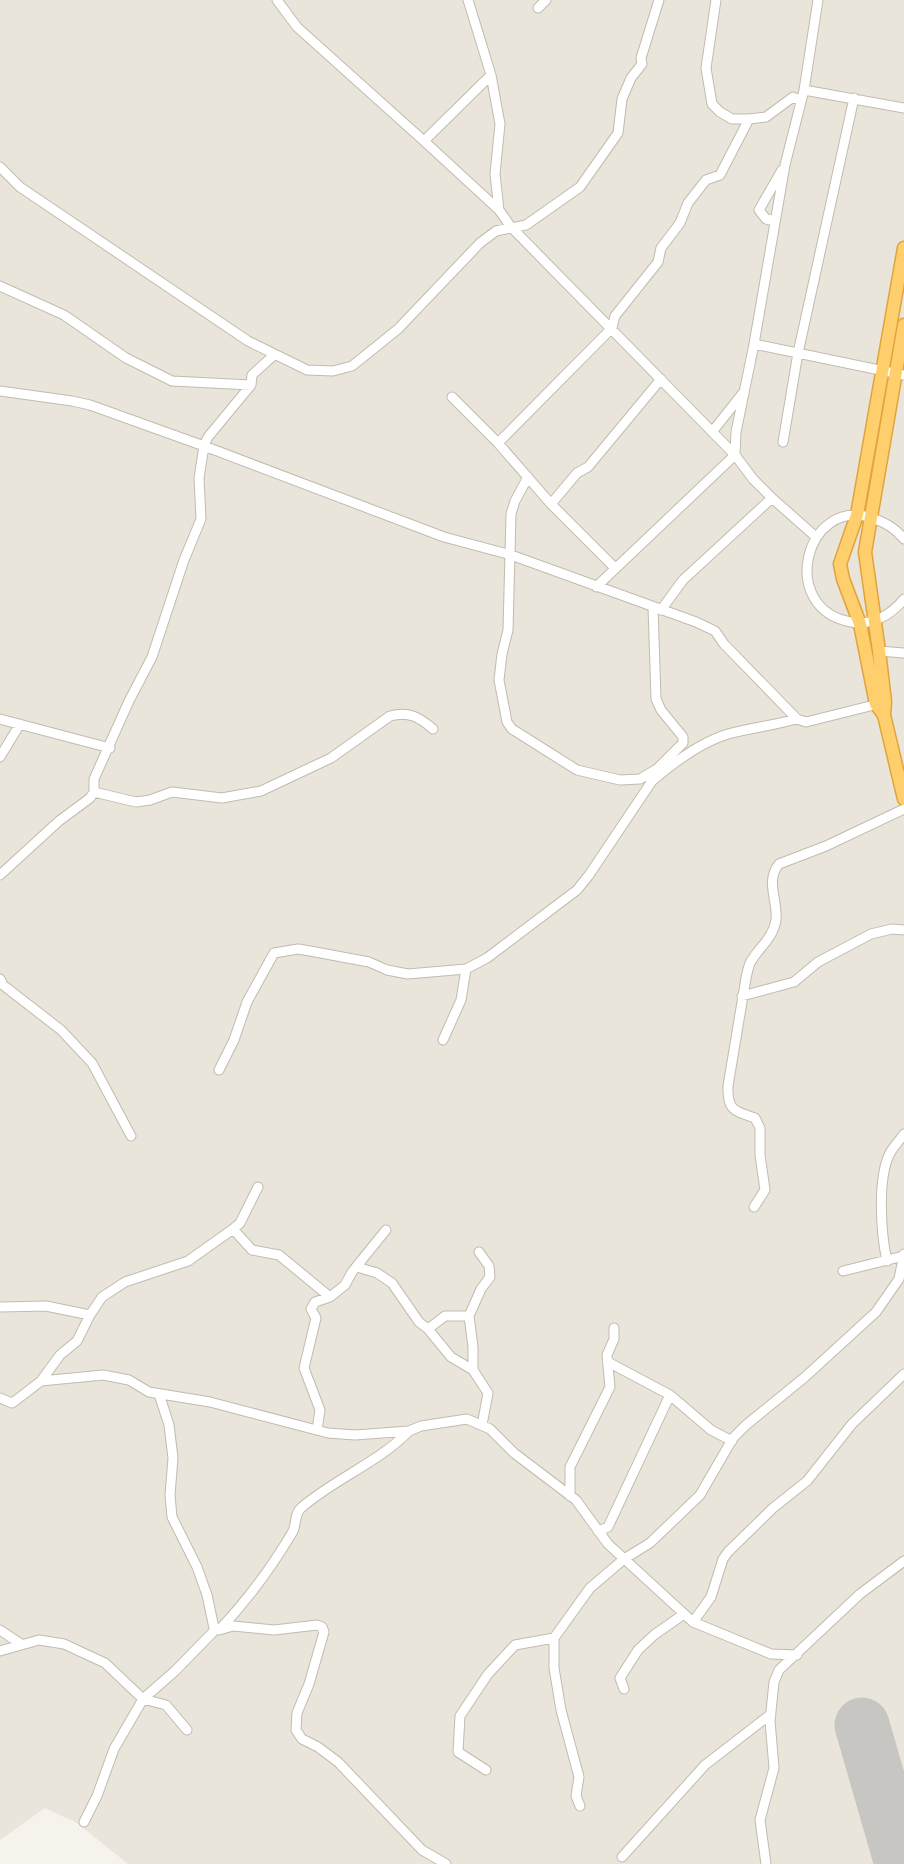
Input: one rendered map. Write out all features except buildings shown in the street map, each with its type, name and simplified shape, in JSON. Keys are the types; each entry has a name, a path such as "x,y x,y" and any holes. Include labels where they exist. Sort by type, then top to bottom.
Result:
{"highway":[{"path":"881,707 879,651 867,579 863,516 881,371 904,248"},
{"path":"904,325 900,374 863,516 844,551 840,564 843,579 860,624 904,799"},
{"path":"844,551 865,552"},
{"path":"843,579 850,581 867,579"}],"street":[{"path":"277,0 297,27 499,210 511,227 735,455 772,498 816,537"},
{"path":"468,0 491,75 500,124 495,174 499,210"},
{"path":"538,8 546,0"},
{"path":"0,167 20,187 248,341 307,370 333,371 352,366 398,329 480,242 496,231 526,225 580,186 618,133 622,99 631,78 642,64 640,58 659,0"},
{"path":"716,0 706,68 712,104 720,112 732,119 749,119 766,116 792,97 801,101"},
{"path":"596,587 735,455 736,432 754,344 785,165 804,90 818,0"},
{"path":"424,141 491,75"},
{"path":"804,90 904,108"},
{"path":"783,442 798,353 854,98"},
{"path":"498,443 612,328 615,316 658,262 661,248 680,224 688,203 706,180 720,175 749,119"},
{"path":"776,221 766,219 759,210 785,165"},
{"path":"0,286 64,315 126,358 172,381 251,385"},
{"path":"754,344 900,374"},
{"path":"0,875 59,821 86,803 94,792 94,779 110,748 129,701 152,658 184,560 201,519 199,478 204,446 208,437 251,385 252,375 274,355"},
{"path":"551,504 577,473 588,467 661,379"},
{"path":"712,432 744,390"},
{"path":"0,391 82,403 204,446 444,537 511,555 715,631 724,644 796,719 806,722 881,707"},
{"path":"452,397 498,443 551,504 615,568"},
{"path":"528,477 515,501 511,514 508,630 502,654 499,680 507,722 512,729 577,770 604,778 640,779 657,769 683,743 680,732 661,710 656,699 657,609 682,580 772,498"},
{"path":"904,539 897,530 886,523 863,516 832,523 816,537 809,551 806,566 807,581 812,596 822,608 834,617 860,624 875,621 888,615 904,599"},
{"path":"879,651 904,653"},
{"path":"94,792 136,802 150,800 172,792 222,798 261,792 331,758 390,716 402,713 419,717 433,729"},
{"path":"0,719 110,748"},
{"path":"219,1070 234,1040 247,1002 274,953 298,949 369,962 387,970 408,974 466,969 487,958 576,890 598,863 652,782 664,771 706,744 727,735 796,719"},
{"path":"0,757 20,724"},
{"path":"754,1207 765,1190 760,1155 760,1128 754,1118 735,1111 727,1099 742,996 750,963 773,933 776,918 771,877 779,864 826,846 904,809"},
{"path":"742,996 794,982 818,962 871,934 892,929 904,930"},
{"path":"443,1040 461,1000 466,969"},
{"path":"0,980 3,985 61,1030 92,1063 132,1136"},
{"path":"887,1261 882,1233 886,1168 890,1154 904,1134"},
{"path":"0,1398 12,1403 15,1402 41,1381 60,1355 77,1341 90,1315 102,1297 120,1284 188,1261 234,1229 240,1223 258,1187"},
{"path":"234,1229 252,1250 279,1255 330,1297"},
{"path":"317,1430 320,1410 304,1368 316,1318 311,1308 315,1302 330,1297 346,1285 386,1230"},
{"path":"473,1370 474,1347 470,1316 481,1289 490,1277 488,1266 479,1252"},
{"path":"843,1271 904,1255"},
{"path":"580,1806 576,1796 579,1776 561,1710 554,1668 554,1638 590,1588 624,1560 650,1543 700,1495 707,1480 732,1441 746,1424 805,1378 876,1312 899,1279 904,1255"},
{"path":"357,1268 377,1273 392,1283 419,1322 428,1329 451,1357 473,1370 488,1393 482,1425"},
{"path":"0,1307 46,1306 90,1315"},
{"path":"428,1329 445,1316 470,1316"},
{"path":"570,1496 570,1467 610,1387 608,1352 614,1338 614,1328"},
{"path":"608,1362 670,1395 711,1430 732,1441"},
{"path":"693,1622 711,1597 723,1559 728,1552 773,1508 807,1481 852,1424 904,1374"},
{"path":"41,1381 103,1375 126,1379 149,1392 210,1402 317,1430 355,1435 409,1431 421,1426 450,1420 467,1419 490,1429 514,1452 578,1502 598,1531 624,1560 693,1622 771,1654 797,1655"},
{"path":"159,1394 169,1425 173,1458 170,1496 172,1517 197,1567 217,1629"},
{"path":"598,1531 608,1527 670,1395"},
{"path":"84,1822 97,1796 114,1749 142,1699 175,1671 260,1582 294,1530 299,1509 337,1480 395,1445 409,1431"},
{"path":"766,1864 760,1820 774,1768 771,1714 774,1682 780,1670 860,1594 904,1561"},
{"path":"624,1690 620,1678 633,1657 654,1635 684,1614"},
{"path":"217,1629 234,1626 274,1630 317,1625 322,1627 324,1632 322,1641 309,1684 297,1713 296,1730 302,1738 338,1762 422,1850 446,1864"},
{"path":"0,1630 20,1644"},
{"path":"486,1770 458,1752 462,1713 484,1678 512,1647 554,1638"},
{"path":"0,1651 15,1649 20,1644 40,1640 64,1644 111,1667 142,1699 166,1705 187,1730"},
{"path":"622,1857 706,1765 771,1714"}],"shaded area":[{"path":"0,0 904,0 904,1864 128,1864 77,1823 45,1808 0,1840"}],"runway":[{"path":"862,1725 902,1864"}]}
